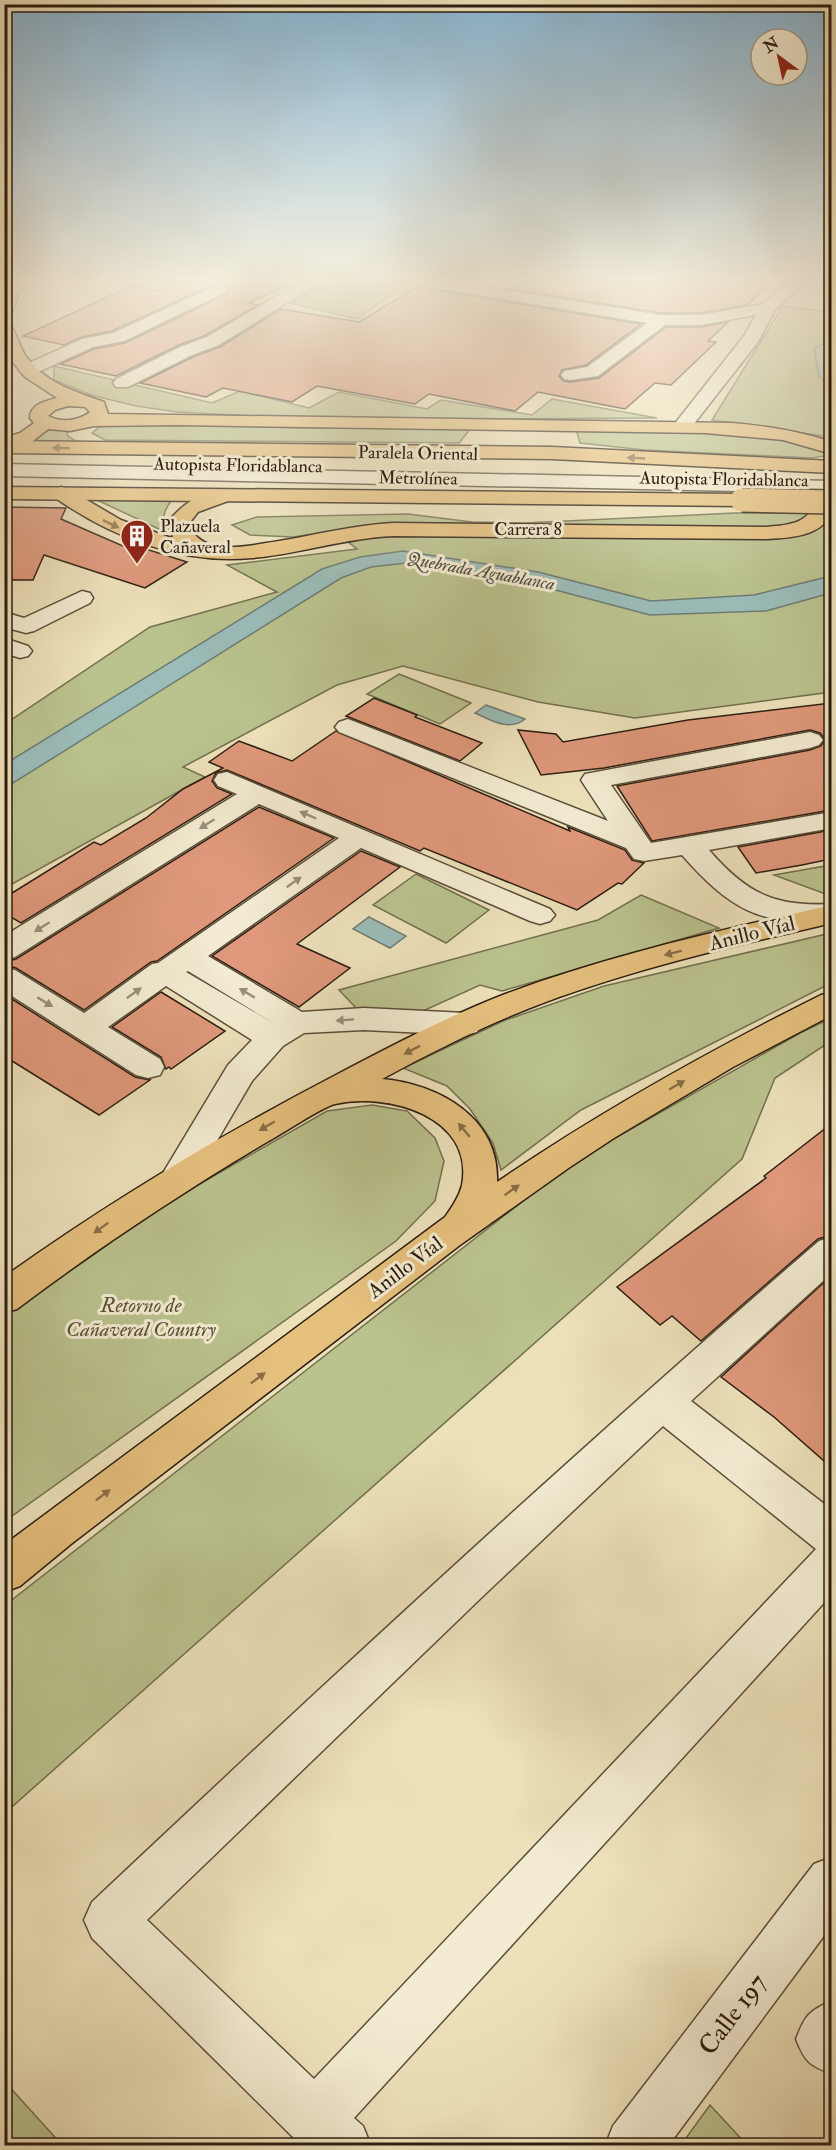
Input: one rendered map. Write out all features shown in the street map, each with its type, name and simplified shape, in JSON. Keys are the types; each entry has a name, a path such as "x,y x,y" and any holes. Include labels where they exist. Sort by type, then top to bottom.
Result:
{"main road":[{"path":"4,446 29,436 39,429 47,396 38,382"},
{"path":"43,382 85,413"},
{"path":"85,413 75,431 89,443 117,449"},
{"path":"42,416 85,413 162,419 388,424 687,420 715,428 786,436 831,447"},
{"name":"Paralela Oriental","path":"4,446 552,453 751,485 831,467"},
{"name":"Autopista Floridablanca","path":"4,464 253,464 751,485 831,502"},
{"name":"Autopista Floridablanca","path":"4,493 221,496 751,485 831,481"},
{"name":"Carrera 8","path":"61,494 86,512 120,528 162,542 212,552 242,553 352,532 395,530 574,529 766,533 790,531 815,522 831,496"},
{"name":"Carrera 8","path":"212,552 185,540 177,524 191,508 221,496"},
{"name":"Anillo Víal","path":"4,1298 106,1225 178,1178 319,1098 466,1024 555,988 748,933 831,914"},
{"name":"Anillo Víal","path":"4,1572 56,1530 447,1235 602,1129 721,1059 831,1002"},
{"path":"319,1098 367,1090 399,1093 429,1102 464,1128 472,1139 479,1157 480,1189 468,1214 447,1235"},
{"path":"4,1557 35,1544 56,1530"}],"street":[{"path":"687,420 717,382"},
{"name":"Metrolínea","path":"4,471 831,487"},
{"name":"Metrolínea","path":"4,484 538,489 751,485 831,496"},
{"path":"4,619 26,626 82,598"},
{"path":"348,727 637,842"},
{"path":"810,740 594,780 644,853 831,820"},
{"path":"226,780 540,915"},
{"path":"4,950 257,794"},
{"path":"86,1027 359,837"},
{"path":"688,845 727,886 747,898 772,909 807,915 831,914"},
{"path":"727,886 748,933"},
{"path":"175,964 285,1031"},
{"path":"4,977 148,1067"},
{"path":"178,1178 240,1073 285,1031 364,1019 466,1024"},
{"path":"663,1402 829,1564 329,2132 110,1920 322,1718 663,1402 831,1251"},
{"name":"Calle 197","path":"633,2145 831,1882"},
{"path":"831,2028 823,2039 831,2047"}],"green space":[{"path":"60,382 124,382 212,403 240,391 309,408 339,392 427,409 441,400 532,415 552,399 657,418 277,417 177,412 136,406 91,395"},
{"path":"735,382 831,382 831,437 712,420"},
{"path":"126,422 299,428 472,427 459,443 105,440 92,433 99,427"},
{"path":"53,428 66,428 68,436 80,444 26,442"},
{"path":"576,429 747,433 805,443 831,455 812,458 645,450 580,443"},
{"path":"95,499 171,501 164,516 165,532"},
{"path":"735,513 831,513 831,692 635,718 538,702 403,666 337,685 183,767 205,777 5,888 5,724 150,627 277,592 227,565 357,549 334,531 293,537 250,535 232,525 257,517 408,514 472,522 524,523"},
{"path":"399,674 471,703 440,724 367,694"},
{"path":"831,865 831,896 774,875"},
{"path":"416,874 489,910 446,943 373,905"},
{"path":"641,895 719,928 502,991 480,985 423,1011 358,1010 339,990 598,920"},
{"path":"831,933 831,983 581,1110 501,1170 493,1143 470,1109 447,1086 403,1068 503,1021 604,986"},
{"path":"831,1018 831,1041 775,1078 742,1159 5,1813 4,1606 573,1162 800,1033"},
{"name":"Retorno de Cañaveral Country","path":"372,1105 407,1111 435,1138 444,1161 435,1201 396,1241 5,1521 5,1314 97,1243 327,1111"},
{"path":"5,2082 62,2145 5,2145"},
{"path":"710,2105 747,2145 681,2145"}],"water":[{"name":"Quebrada Aguablanca","path":"403,551 538,572 651,601 754,595 831,576 831,593 766,611 650,615 529,583 406,563 371,567 341,578 5,788 5,764 322,569 360,557"},
{"path":"486,705 525,719 513,725 506,725 475,713"},
{"path":"369,917 406,936 390,948 353,929"}],"building":[{"path":"674,382 671,385 655,383 625,409 538,392 515,411 429,394 415,404 317,386 292,402 223,388 206,397 140,383"},
{"path":"4,507 66,508 61,519 125,547 130,544 187,562 145,588 44,555 33,580 4,580"},
{"path":"374,698 482,743 460,761 346,716"},
{"path":"831,703 831,810 652,841 617,786 810,750 821,746 825,739 820,733 810,730 604,768 541,775 518,730 556,734 563,742 688,720"},
{"path":"336,731 570,831 568,827 625,850 632,860 644,863 622,884 618,883 577,910 424,848 420,851 227,770 216,773 212,781 217,788 232,794 21,923 4,913 4,898 94,842 101,845 146,818 183,789 223,768 209,762 239,741 292,761"},
{"path":"259,807 334,838 84,1010 16,968 4,965 4,962 16,959"},
{"path":"831,830 831,859 802,865 756,873 738,847"},
{"path":"361,851 400,867 297,944 350,968 299,1007 212,956"},
{"path":"161,992 225,1031 171,1069 169,1067 166,1069 161,1057 112,1027"},
{"path":"4,994 135,1077 150,1080 99,1115 4,1056"},
{"path":"831,1124 831,1235 818,1239 701,1341 672,1316 660,1325 617,1287 766,1178 764,1176"},
{"path":"831,1276 831,1467 774,1417 721,1377"}],"place":[{"name":"Plazuela Cañaveral","path":"137,565"}]}
